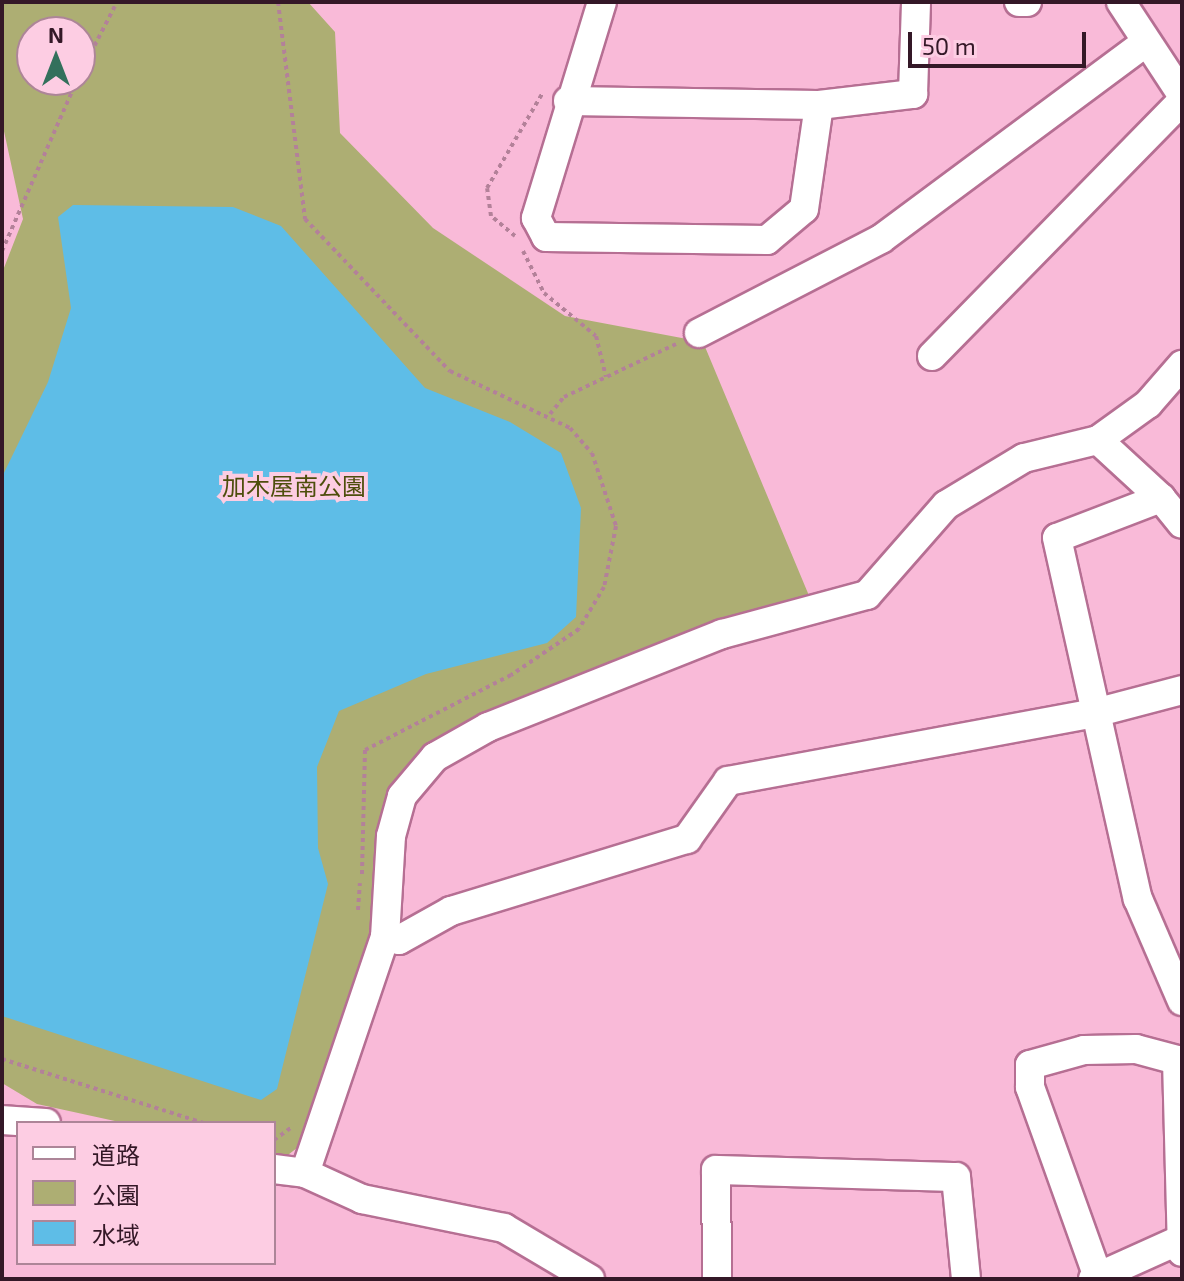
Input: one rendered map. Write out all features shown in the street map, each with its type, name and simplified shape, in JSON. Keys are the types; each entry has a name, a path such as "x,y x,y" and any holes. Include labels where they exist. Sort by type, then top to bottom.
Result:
{"street":[{"path":"602,2 568,101 536,218 546,237 767,240 804,209 819,105"},
{"path":"568,101 819,105 913,94 916,2"},
{"path":"1019,2 1027,2"},
{"path":"932,356 1182,98 1121,2"},
{"path":"699,333 881,239 1146,42"},
{"path":"305,1173 385,937 391,836 402,796 435,757 488,727 722,634 867,595 946,505 981,479 1024,458 1098,440 1148,404 1182,365"},
{"path":"1098,440 1161,498 1182,524"},
{"path":"1161,498 1057,538 1138,899 1182,1001"},
{"path":"385,937 399,940 451,911 687,839 728,781 1095,713 1182,690"},
{"path":"1136,1049 1177,1060 1181,1244 1095,1278 1030,1087 1030,1065 1084,1050 1136,1049"},
{"path":"276,1169 305,1173 362,1199 504,1228 590,1279"},
{"path":"717,1279 716,1170 956,1177 966,1279"}],"path":[{"path":"96,43 117,2"},
{"path":"278,2 305,219 450,371 550,414 592,453 609,494 616,526 604,587 579,629 549,652 365,750 358,918"},
{"path":"2,251 70,96"},
{"path":"550,414 564,397 699,333"},
{"path":"2,1059 198,1121"},
{"path":"276,1138 296,1115"}],"green space":[{"name":"加木屋南公園","path":"2,2 308,2 335,32 340,133 433,228 565,316 703,342 810,598 432,745 306,1141 284,1158 276,1156 276,1121 115,1121 37,1104 2,1083 2,273 23,219 2,122"}],"water":[{"path":"73,205 233,207 281,226 425,388 510,422 561,453 581,508 576,617 547,643 426,674 339,711 317,767 318,848 328,884 277,1089 261,1100 2,1016 2,477 48,382 71,308 58,217"}]}
